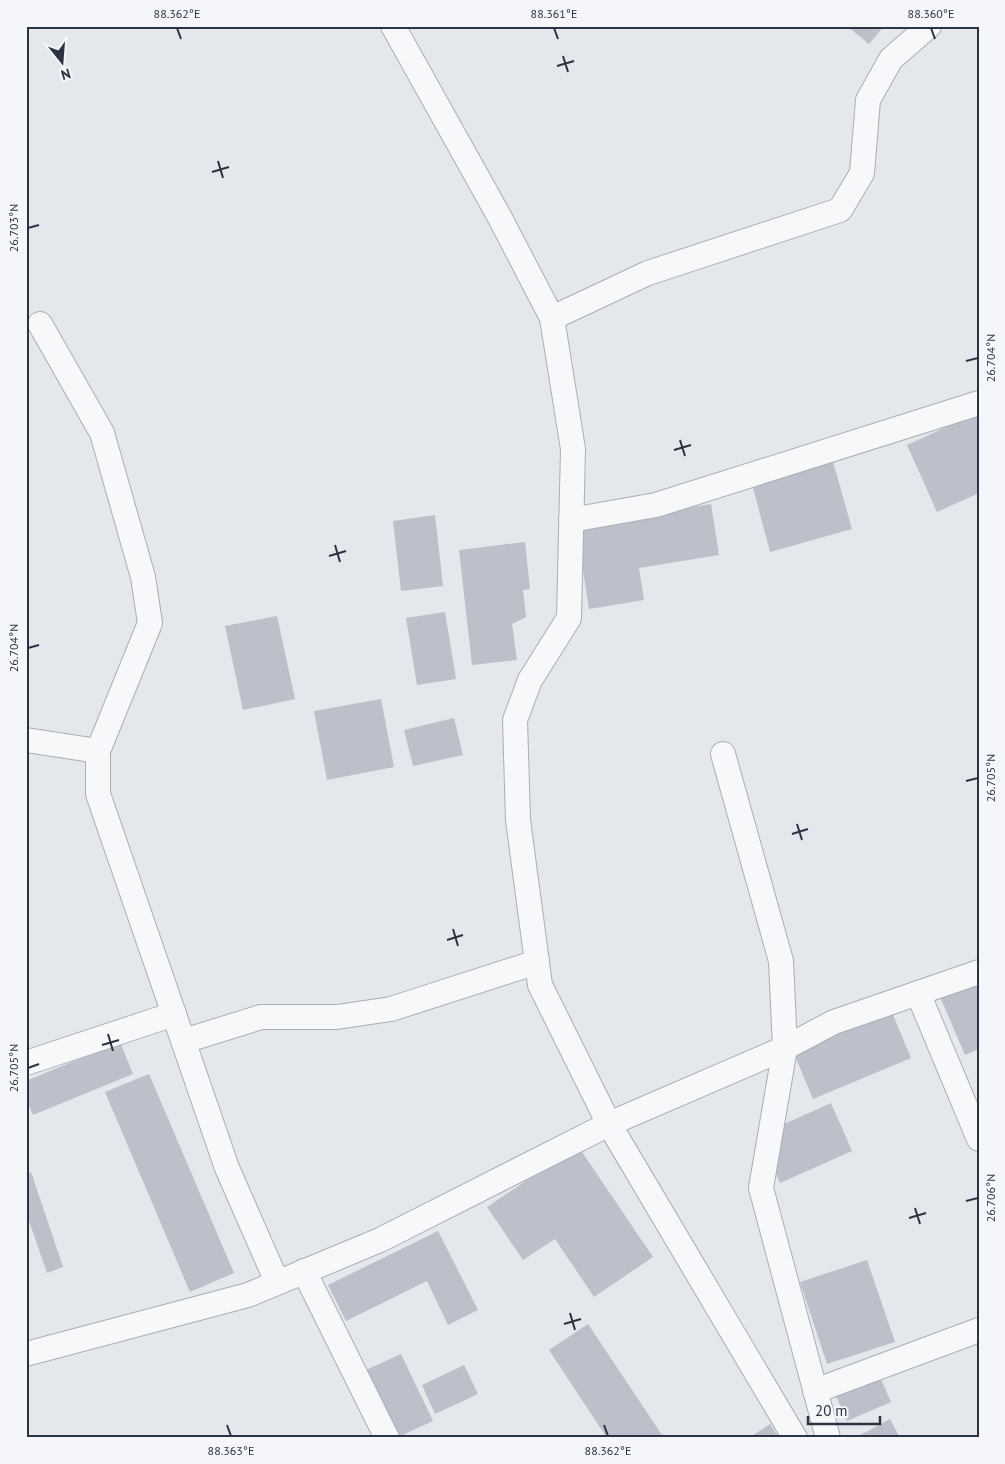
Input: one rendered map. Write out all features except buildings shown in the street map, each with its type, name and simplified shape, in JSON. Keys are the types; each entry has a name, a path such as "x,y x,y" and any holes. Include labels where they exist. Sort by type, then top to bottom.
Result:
{"street":[{"path":"393,26 499,216 552,318 573,449 569,618 530,680 515,720 518,820 540,984 609,1124 795,1438"},
{"path":"552,318 648,273 840,210 862,173 868,100 891,59 929,26"},
{"path":"40,324 102,433 143,577 150,623 98,751 98,794 227,1168 277,1282"},
{"path":"571,520 656,505 979,403"},
{"path":"26,740 98,751"},
{"path":"723,754 781,961 785,1048 761,1188 828,1438"},
{"path":"184,1041 261,1017 337,1017 390,1009 536,962"},
{"path":"26,1354 248,1295 380,1240 609,1124 785,1048 834,1022 979,972"},
{"path":"918,993 979,1139"},
{"path":"26,1063 174,1014"},
{"path":"304,1271 387,1438"},
{"path":"815,1391 979,1330"}]}
